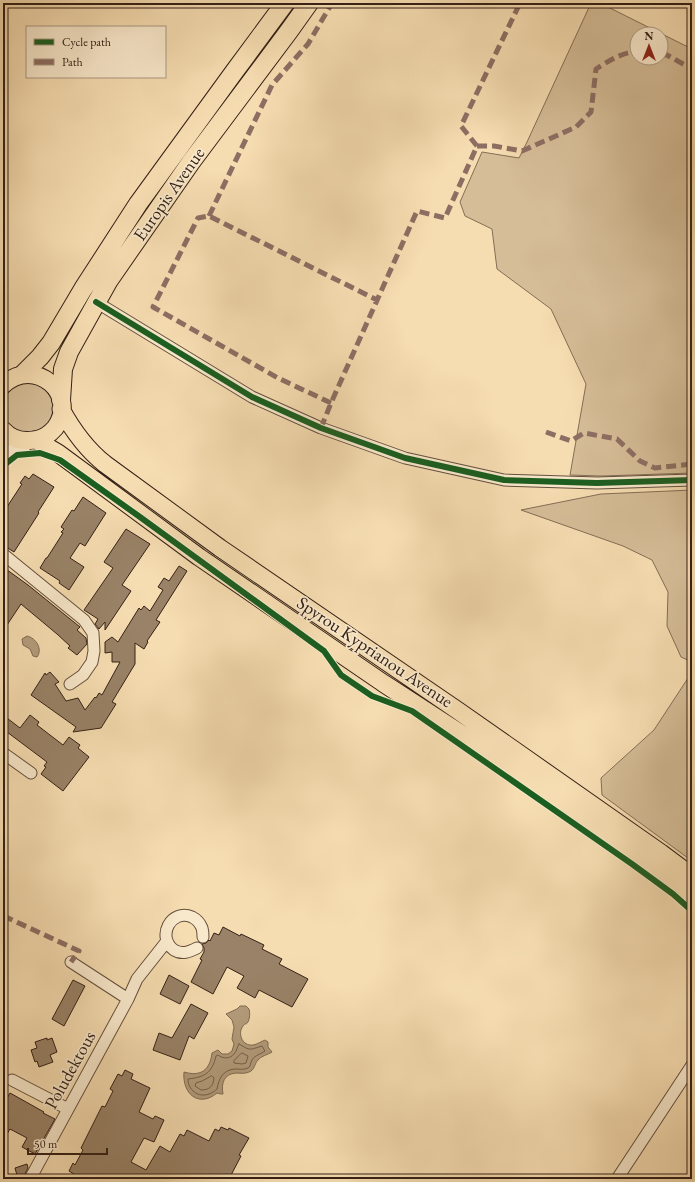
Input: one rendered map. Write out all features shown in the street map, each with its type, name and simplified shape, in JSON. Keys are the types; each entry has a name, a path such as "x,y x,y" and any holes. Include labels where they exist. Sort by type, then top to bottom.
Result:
{"highway":[{"name":"Europis Avenue","path":"11,378 40,358 138,204 285,3"},
{"name":"Europis Avenue","path":"61,405 63,369 69,352 109,280 191,162 289,32 309,3"}],"main road":[{"name":"Spyrou Kyprianou Avenue","path":"11,378 35,375 47,380 58,393 61,405 79,438 95,456 105,464 220,548 464,715 692,876"},
{"path":"3,457 33,441 46,436 54,429 59,420 61,405"},
{"name":"Spyrou Kyprianou Avenue","path":"3,430 16,439 33,441 58,453 199,557 383,683 486,750 668,877 692,898"}],"street":[{"path":"96,302 252,397 321,428 405,458 504,480 597,483 692,480"},
{"path":"3,554 84,620 93,633 94,651 92,662 83,675 70,684"},
{"path":"3,753 31,773"},
{"path":"197,948 188,953 182,953 175,951 170,947 165,935 168,924 177,917 183,915 189,916 199,922 202,927 203,937"},
{"name":"Poludektous","path":"30,1179 128,999 137,979 167,941"},
{"path":"71,962 128,999"},
{"path":"617,1179 692,1065"},
{"path":"12,1080 68,1109"}],"shaded area":[{"path":"591,3 600,3 646,26 629,26 629,66 669,66 669,38 692,49 692,473 602,476 570,475 586,384 551,309 497,269 492,229 465,216 460,202 482,152 519,158"},
{"path":"23,383 33,383 46,390 53,403 53,413 46,426 33,433 23,433 14,429 7,422 3,413 3,403 7,394 14,387"},
{"path":"692,490 692,662 681,657 667,626 668,592 652,560 623,546 521,510 601,494"},
{"path":"692,672 692,861 602,795 601,778 654,730"}],"water":[{"path":"27,636 36,641 38,644 39,654 37,657 33,656 30,649 23,645 22,639"},
{"path":"240,1006 246,1006 250,1012 248,1022 241,1030 241,1037 243,1041 253,1045 265,1040 268,1042 268,1047 272,1052 259,1059 251,1071 246,1073 236,1073 226,1077 222,1086 223,1094 217,1093 204,1099 198,1099 189,1092 186,1087 184,1072 195,1074 200,1073 207,1068 212,1053 218,1050 222,1054 228,1054 232,1051 234,1044 232,1039 234,1027 232,1020 226,1014"}],"building":[{"path":"33,474 54,487 14,552 3,545 3,513 22,484 20,483 25,476 29,479"},
{"path":"83,497 106,513 85,546 80,543 70,558 84,567 69,590 59,583 60,581 40,568 63,533 61,532 64,529 61,527"},
{"path":"126,529 150,544 122,585 131,591 105,630 105,622 99,629 95,624 98,619 84,610 113,568 104,562"},
{"path":"179,566 187,571 156,620 160,622 147,641 148,642 144,649 135,643 135,664 112,702 116,704 101,728 73,732 76,727 31,695 45,673 46,675 50,672 59,682 55,684 66,701 78,698 85,710 99,693 102,695 120,662 112,662 112,652 105,653 105,642 112,637 118,642 139,608 141,610 144,606 150,611 163,590 158,587 164,578 169,581"},
{"path":"3,567 80,627 77,630 86,638 87,644 77,655 68,648 70,646 57,634 21,604 3,631"},
{"path":"3,715 20,728 30,715 39,722 37,725 63,745 69,737 80,745 78,748 89,757 63,791 41,774 46,767 44,766 47,762 3,729"},
{"path":"223,927 240,936 241,934 264,945 262,949 282,959 279,964 308,979 292,1007 259,990 255,998 237,988 244,976 227,967 213,994 191,982 202,960 200,959 204,952 204,948 202,944 209,940 210,941 214,933 219,935"},
{"path":"169,975 189,986 180,1004 160,994"},
{"path":"73,980 85,986 64,1026 52,1019"},
{"path":"191,1004 208,1013 194,1039 189,1036 180,1060 153,1050 159,1033 172,1038"},
{"path":"47,1038 47,1040 52,1038 57,1052 50,1055 53,1062 39,1067 37,1061 35,1062 31,1050 37,1048 35,1042"},
{"path":"125,1070 133,1074 131,1079 150,1088 139,1112 153,1119 155,1116 164,1120 154,1142 144,1138 131,1162 146,1170 160,1146 170,1152 180,1134 184,1136 187,1130 209,1141 215,1129 219,1131 221,1127 228,1130 229,1128 249,1138 239,1155 241,1156 229,1179 72,1179 74,1174 69,1171 73,1163 75,1165 83,1150 81,1148 102,1106 105,1107 113,1091 110,1089 118,1074 122,1076"},
{"path":"10,1093 55,1119 35,1154 22,1147 27,1138 10,1129 3,1141 3,1105"},
{"path":"27,1164 28,1168 23,1178 18,1179 15,1168"}],"marked path":[{"path":"209,216 272,85 308,44 332,3"},
{"path":"477,146 461,126 520,3"},
{"path":"321,428 417,211 445,218 477,146 494,146 522,151 576,127 591,112 596,69 610,60 629,53"},
{"path":"669,56 692,69"},
{"path":"331,403 278,378 153,307 198,218 209,216 377,300"},
{"path":"546,432 571,441 584,433 617,439 640,461 655,468 692,464"},
{"path":"3,917 79,951 71,962"}],"cycle path":[{"path":"96,302 252,397 321,428 405,458 504,480 597,483 692,480"},
{"path":"3,466 17,455 40,453 60,460 324,651 341,675 372,696 412,711 632,864 673,894 692,911"}]}
